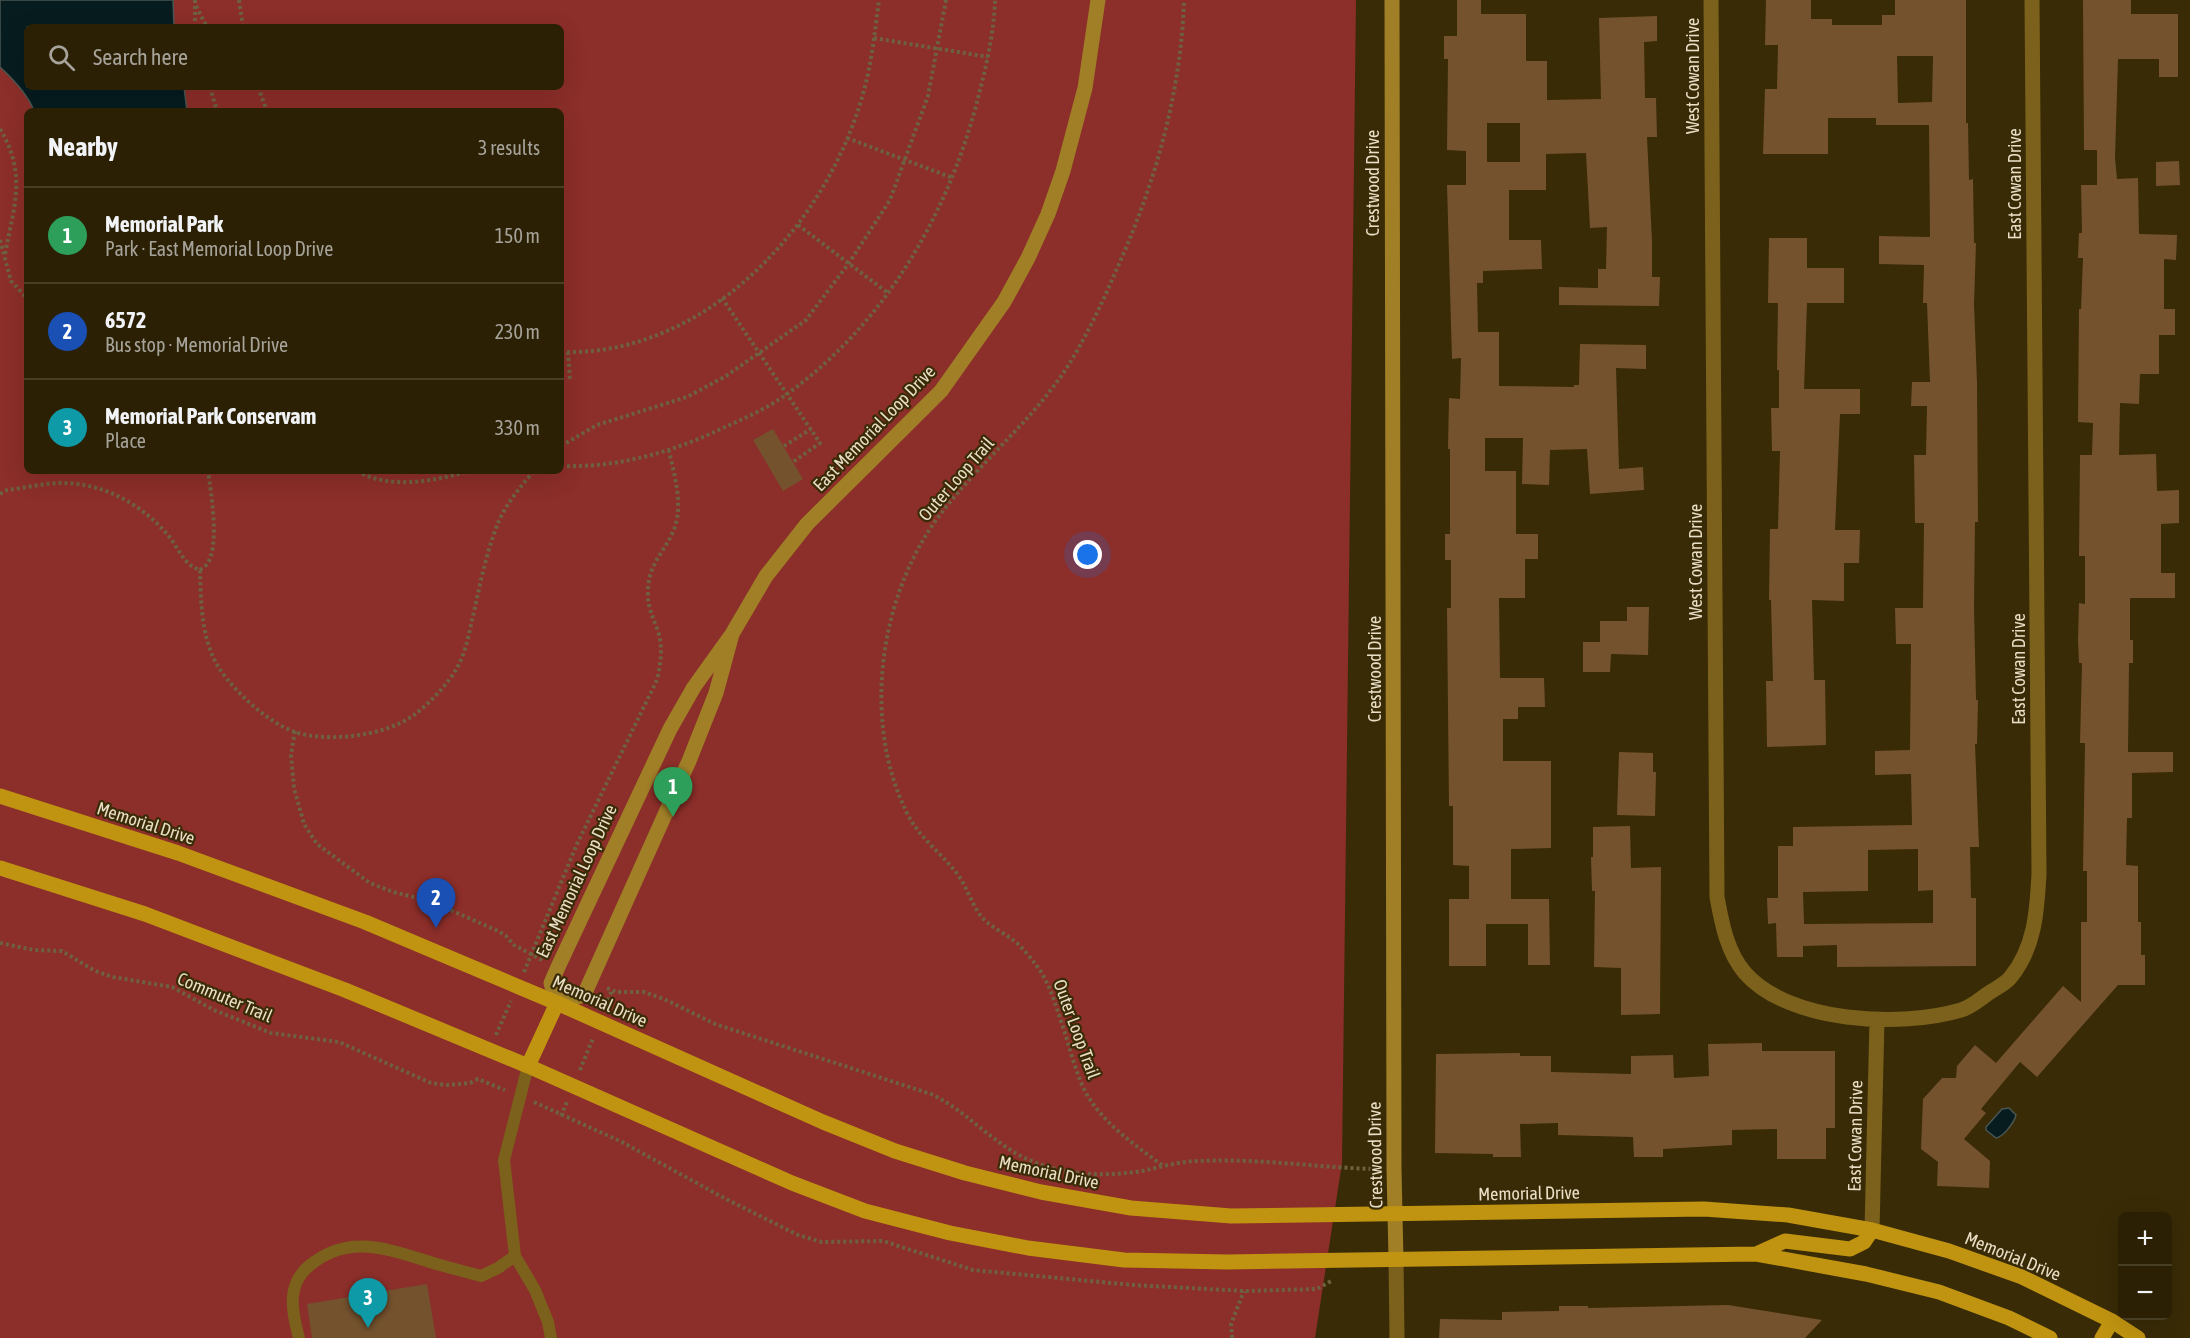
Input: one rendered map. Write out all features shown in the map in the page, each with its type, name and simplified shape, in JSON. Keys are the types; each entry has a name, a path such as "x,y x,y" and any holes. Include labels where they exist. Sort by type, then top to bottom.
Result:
{"main road":[{"name":"Memorial Drive","path":"0,796 178,853 355,918 518,986 823,1122 895,1151 965,1173 1041,1192 1131,1208 1231,1216 1704,1209 1788,1215 1872,1230 1949,1251 2022,1277 2112,1321 2138,1338"},
{"path":"0,868 145,914 345,990 528,1066 792,1183 865,1210 950,1233 1028,1248 1124,1260 1228,1262 1756,1254 1866,1274 1939,1292 2009,1318 2050,1338"},
{"path":"528,1066 557,1003"},
{"path":"1756,1254 1785,1241 1850,1249 1864,1242 1872,1230"},
{"path":"2102,1338 2112,1321"}],"street":[{"name":"East Memorial Loop Drive","path":"732,634 716,693 689,761 584,995 557,1003 551,983 650,768 694,687 732,634 766,576 807,524 941,391 1005,302 1048,214 1063,171 1085,88 1098,0"},
{"name":"Crestwood Drive","path":"1392,0 1394,1169 1397,1338"},
{"name":"West Cowan Drive","path":"1711,0 1717,897 1725,939 1745,973 1773,996 1822,1014 1877,1019"},
{"name":"East Cowan Drive","path":"1872,1230 1877,1019 1922,1018 1963,1010 2010,979 2028,948 2036,923 2039,874 2032,0"}],"lane":[{"path":"528,1066 504,1160 515,1256 535,1290 548,1323 551,1338"},
{"path":"299,1338 292,1309 294,1284 304,1270 319,1258 343,1247 364,1246 390,1249 481,1276 515,1256"}],"path":[{"path":"239,0 243,24"},
{"path":"564,352 607,350 648,340 681,326 722,298 772,255 819,196 847,138 864,91 879,0"},
{"path":"564,444 597,425 687,397 726,376 806,320 849,263 890,200 928,96 946,0"},
{"path":"564,465 609,463 669,451 745,418 787,394 832,356 888,293 930,228 953,178 967,140 988,57 995,0"},
{"name":"Outer Loop Trail","path":"1162,1165 1124,1138 1095,1106 1083,1087 1053,996 1039,969 1017,943 982,917 956,871 916,830 906,812 892,772 886,747 881,691 884,654 892,613 908,568 925,538 944,510 1042,401 1066,368 1102,304 1148,191 1166,129 1178,73 1184,0"},
{"path":"195,2 195,24"},
{"path":"195,2 206,24"},
{"path":"874,38 988,57"},
{"path":"211,90 216,108"},
{"path":"259,90 266,108"},
{"path":"0,129 8,142 17,180 16,209 5,255"},
{"path":"847,138 953,178"},
{"path":"798,225 888,293"},
{"path":"0,240 11,281 24,295"},
{"path":"722,298 820,443 793,462"},
{"path":"568,352 570,381"},
{"path":"784,446 811,429"},
{"path":"506,1091 478,1079 577,844 657,680 662,654 649,606 648,592 652,567 667,543 677,519 678,490 669,451"},
{"path":"200,570 208,564 214,523 208,474"},
{"path":"366,474 384,480 412,481 438,479 457,474"},
{"path":"200,570 201,610 207,640 218,666 238,692 260,712 294,731 329,737 360,735 386,728 412,716 432,699 457,668 467,642 488,551 499,521 512,499 532,474"},
{"path":"0,494 7,490 62,483 89,486 123,498 150,516 169,536 190,567 200,570"},
{"path":"294,731 291,755 294,788 304,824 317,844 370,883 393,892 430,901 498,931 514,945 545,961"},
{"name":"Commuter Trail","path":"0,943 34,950 62,951 95,971 113,977 172,987 214,1010 271,1032 339,1042 430,1083 447,1085 470,1083 478,1079"},
{"path":"604,987 616,992 644,992 664,999 715,1024 931,1094 951,1104 1011,1152 1033,1162 1058,1169 1096,1174 1144,1171 1162,1165 1199,1161 1244,1161 1394,1169"},
{"path":"544,1107 561,1116 612,990"},
{"path":"1232,1338 1231,1324 1244,1291"}],"shaded area":[{"path":"0,0 1356,0 1342,1163 1315,1338 0,1338"}],"water":[{"path":"0,0 173,0 174,24 24,24 24,90 184,90 187,108 32,108 24,93 0,67"},
{"path":"2009,1108 2016,1115 2015,1118 2011,1126 1996,1138 1986,1130 1986,1127 2002,1109"}],"building":[{"path":"1457,0 1481,0 1481,14 1526,14 1526,61 1547,61 1547,100 1601,99 1599,18 1657,16 1657,41 1644,42 1645,98 1656,98 1657,137 1647,137 1652,277 1660,277 1659,306 1559,305 1559,287 1598,288 1598,269 1606,269 1607,227 1590,228 1586,153 1546,154 1546,190 1509,190 1509,240 1541,240 1542,269 1483,271 1483,283 1477,283 1478,332 1499,332 1499,386 1574,387 1574,385 1579,385 1580,344 1646,345 1646,369 1616,368 1619,469 1643,467 1644,490 1590,494 1587,449 1550,450 1549,485 1522,484 1523,438 1485,438 1485,471 1516,471 1516,534 1538,534 1538,559 1525,559 1525,598 1499,598 1500,678 1544,678 1545,707 1518,707 1518,719 1503,719 1503,761 1551,761 1551,848 1511,849 1511,899 1549,899 1550,965 1528,965 1528,924 1486,924 1486,966 1449,966 1449,899 1469,899 1469,866 1453,865 1453,806 1449,806 1447,608 1451,608 1451,560 1445,560 1445,534 1450,534 1449,398 1460,399 1461,358 1452,359 1447,185 1466,185 1466,151 1447,150 1448,59 1444,59 1444,36 1457,36","holes":["1487,123 1520,123 1520,162 1487,162"]},
{"path":"1766,0 1811,0 1811,19 1832,19 1832,25 1882,25 1882,15 1895,15 1895,0 1966,0 1966,123 1968,123 1969,180 1973,179 1974,243 1976,243 1974,304 1978,522 1975,522 1974,607 1976,700 1978,700 1977,744 1975,744 1979,847 1970,847 1971,898 1976,898 1976,966 1837,967 1837,945 1803,946 1803,957 1777,957 1776,923 1768,924 1767,898 1778,898 1778,846 1793,846 1793,827 1912,825 1911,774 1875,775 1875,751 1910,750 1911,644 1896,644 1895,608 1923,608 1924,523 1915,523 1914,455 1926,455 1927,406 1911,406 1912,382 1930,382 1927,303 1923,303 1924,265 1879,264 1879,236 1930,237 1929,125 1876,125 1876,118 1828,118 1828,154 1763,154 1765,89 1777,89 1778,45 1765,45","holes":["1897,56 1933,56 1932,102 1898,103","1918,849 1918,891 1933,890 1933,923 1804,924 1803,892 1868,891 1868,850"]},
{"path":"2083,0 2131,0 2131,14 2178,14 2178,77 2159,77 2159,59 2118,59 2115,158 2117,179 2138,178 2139,234 2177,235 2176,260 2164,259 2164,309 2175,309 2175,335 2159,335 2159,374 2140,374 2139,404 2120,403 2119,455 2156,454 2157,491 2179,490 2179,523 2161,524 2161,573 2175,573 2175,598 2130,598 2130,640 2133,640 2133,663 2129,663 2128,752 2173,752 2173,772 2132,773 2132,818 2127,818 2126,865 2138,866 2138,922 2141,922 2141,955 2145,955 2145,985 2118,985 2037,1077 2020,1062 1981,1109 1986,1113 1964,1139 1990,1161 1989,1188 1937,1186 1938,1162 1921,1149 1923,1099 1942,1078 1956,1078 1957,1066 1975,1045 1996,1063 2063,986 2081,1002 2081,922 2087,922 2087,871 2083,871 2085,743 2080,743 2082,663 2079,663 2078,640 2079,603 2085,604 2085,556 2079,556 2080,455 2092,455 2093,423 2078,422 2079,309 2081,309 2083,258 2078,258 2079,233 2082,233 2081,185 2097,185 2097,150 2084,150"},
{"path":"2179,161 2180,185 2156,186 2156,162"},
{"path":"1769,238 1807,238 1807,268 1844,268 1844,303 1807,303 1804,389 1860,389 1860,414 1840,414 1835,530 1860,530 1859,563 1844,563 1844,601 1812,600 1814,680 1825,680 1826,745 1767,747 1766,681 1773,681 1771,600 1769,600 1770,529 1778,529 1780,451 1772,451 1771,408 1779,408 1779,370 1777,370 1778,303 1768,303"},
{"path":"773,429 803,479 783,491 753,440"},
{"path":"1627,607 1649,607 1648,655 1611,654 1610,672 1583,672 1583,642 1600,642 1600,621 1627,621"},
{"path":"1619,752 1653,753 1653,772 1656,772 1655,816 1617,815"},
{"path":"1630,826 1631,868 1661,867 1660,1014 1621,1015 1621,968 1594,967 1595,891 1592,891 1591,857 1593,857 1593,827"},
{"path":"1762,1043 1762,1051 1835,1051 1835,1128 1826,1128 1826,1159 1777,1159 1777,1129 1732,1130 1732,1145 1663,1149 1663,1157 1634,1157 1633,1137 1558,1135 1558,1123 1520,1124 1521,1157 1435,1153 1436,1054 1520,1053 1520,1056 1551,1056 1551,1072 1631,1074 1631,1056 1673,1055 1674,1078 1709,1076 1708,1044"},
{"path":"427,1284 436,1338 312,1338 307,1304"},
{"path":"1728,1305 1822,1320 1805,1338 1439,1338 1440,1319 1502,1320 1502,1312 1559,1311 1559,1306 1588,1306 1588,1308"}],"place":[{"name":"Memorial Park","path":"673,817"},
{"name":"6572","path":"436,928"},
{"name":"Memorial Park Conservam","path":"368,1328"}]}
